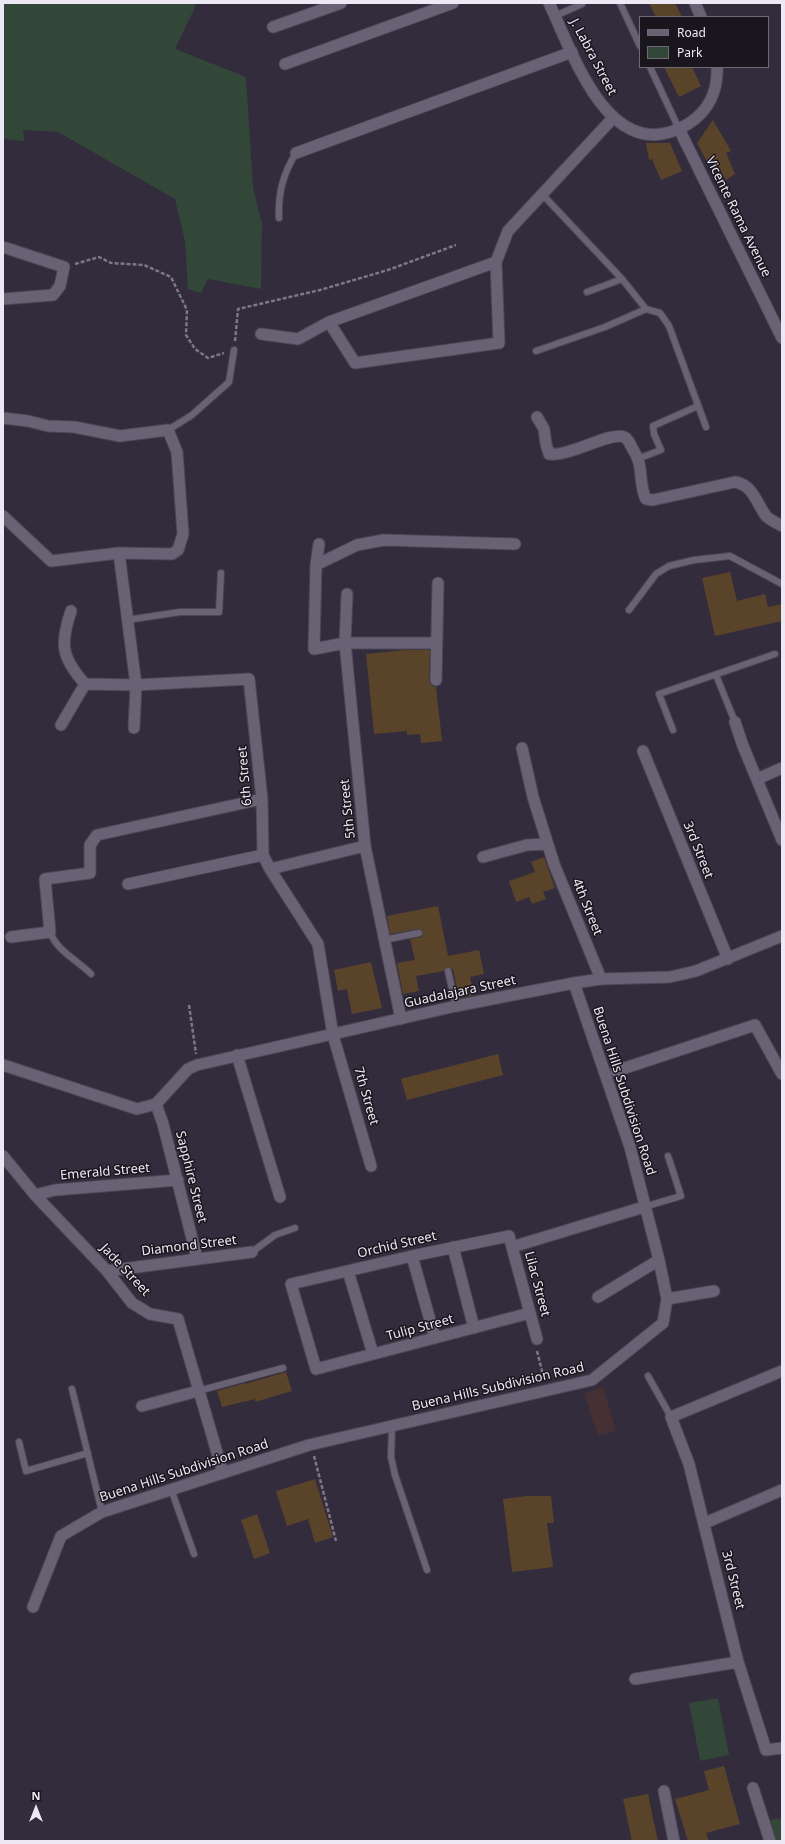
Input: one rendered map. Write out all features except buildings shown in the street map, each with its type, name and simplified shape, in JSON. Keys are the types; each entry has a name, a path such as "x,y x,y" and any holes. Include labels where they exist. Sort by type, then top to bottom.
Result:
{"street":[{"path":"273,27 341,3"},
{"path":"285,64 453,3"},
{"name":"J. Labra Street","path":"549,3 595,96 613,118 622,126 644,134 667,132 679,129 691,122 709,103 716,90 717,68"},
{"path":"695,3 701,16"},
{"path":"296,153 572,52"},
{"path":"329,322 355,363 499,343 496,262 508,231 613,118"},
{"name":"Vicente Rama Avenue","path":"679,129 779,322 782,338"},
{"path":"3,247 64,267 60,286 52,295 3,298"},
{"path":"261,334 298,339 329,322 496,262"},
{"path":"537,417 544,430 549,454 566,453 620,436 625,437 631,444 638,459 641,486 646,499 654,500 735,482 744,483 767,517 782,526"},
{"path":"3,418 28,421 48,426 74,427 120,436 168,430 177,452 182,542 178,550 172,554 119,554 51,561 3,516"},
{"path":"316,566 357,545 384,540 515,544"},
{"path":"319,544 316,566 314,649 345,643 436,643"},
{"path":"119,554 136,685 134,728"},
{"path":"436,680 438,582"},
{"name":"5th Street","path":"347,594 345,643 365,846 401,1019"},
{"path":"61,724 85,684 74,671 64,645 64,633 71,611"},
{"name":"6th Street","path":"85,684 136,685 249,679 262,799 263,855 270,869 318,944 333,1035"},
{"path":"735,722 743,746 782,840"},
{"name":"4th Street","path":"522,748 533,797 554,864 601,979"},
{"name":"3rd Street","path":"643,751 728,959"},
{"path":"757,779 782,768"},
{"path":"10,937 50,932 45,879 90,873 90,845 97,835 262,799"},
{"path":"483,857 527,845 548,844"},
{"path":"270,869 365,846"},
{"path":"128,884 263,855"},
{"name":"Guadalajara Street","path":"156,1104 188,1069 197,1065 456,1006 574,983 601,979 670,977 696,971 782,936"},
{"name":"Buena Hills Subdivision Road","path":"33,1607 60,1536 102,1512 309,1445 592,1380 663,1323 667,1299 659,1260 644,1207 630,1148 574,983"},
{"path":"616,1071 755,1025 782,1074"},
{"name":"7th Street","path":"333,1035 371,1166"},
{"path":"237,1056 280,1196"},
{"path":"3,1065 137,1109 156,1104"},
{"name":"Sapphire Street","path":"156,1104 178,1180 197,1258"},
{"name":"Jade Street","path":"3,1156 35,1195 107,1271 132,1303 150,1314 178,1319 223,1473"},
{"name":"Emerald Street","path":"35,1195 55,1190 178,1180"},
{"name":"Orchid Street","path":"316,1369 291,1284 453,1248 511,1242 644,1207"},
{"name":"Lilac Street","path":"511,1242 537,1338"},
{"path":"453,1248 474,1328"},
{"name":"Diamond Street","path":"107,1271 252,1252"},
{"path":"412,1256 435,1338"},
{"path":"598,1297 659,1260"},
{"path":"348,1271 372,1354"},
{"path":"667,1299 714,1291"},
{"name":"Tulip Street","path":"316,1369 530,1313"},
{"path":"671,1417 782,1371"},
{"path":"142,1406 198,1391"},
{"name":"3rd Street","path":"671,1417 689,1464 705,1523 738,1662 766,1750 782,1748"},
{"path":"705,1523 782,1490"},
{"path":"635,1679 738,1662"},
{"path":"753,1788 770,1841"},
{"path":"664,1791 674,1841"}],"lane":[{"path":"620,3 639,44"},
{"path":"555,16 582,4"},
{"path":"650,68 679,129"},
{"path":"279,218 278,198 288,166 296,153"},
{"path":"542,194 622,278 646,309 660,313 669,326 706,427"},
{"path":"587,292 622,278"},
{"path":"536,351 605,327 646,309"},
{"path":"168,430 192,415 229,382 234,350"},
{"path":"638,459 661,450 654,434 654,426 698,406"},
{"path":"629,610 656,574 668,566 694,560 730,556 782,584"},
{"path":"127,620 180,612 219,612 221,573"},
{"path":"673,730 659,694 775,654"},
{"path":"716,675 735,722"},
{"path":"50,932 53,940 71,958 91,974"},
{"path":"384,940 419,933"},
{"path":"448,971 456,1006"},
{"path":"644,1207 681,1196 668,1156"},
{"path":"252,1252 275,1235 295,1228"},
{"path":"198,1391 283,1368"},
{"path":"648,1376 671,1417"},
{"path":"72,1389 102,1512"},
{"path":"392,1426 391,1458 411,1527 427,1570"},
{"path":"19,1442 26,1471 88,1453"},
{"path":"171,1489 194,1554"}],"path":[{"path":"64,267 99,257 111,263 144,265 171,277 187,310 186,334 195,350 208,358 234,350 238,309 320,290 388,270 456,245"},
{"path":"189,1004 197,1065"},
{"path":"537,1338 536,1347 544,1382"},
{"path":"309,1445 315,1460 336,1541"}],"shaded area":[{"path":"603,1387 616,1431 598,1436 584,1393"}],"green space":[{"path":"3,3 197,3 175,49 246,77 253,188 262,224 261,289 208,279 201,293 188,289 185,241 175,199 58,132 23,130 24,141 3,139"},
{"path":"718,1698 729,1755 700,1761 689,1703"},
{"path":"782,1818 782,1841 772,1841 765,1821"}]}
